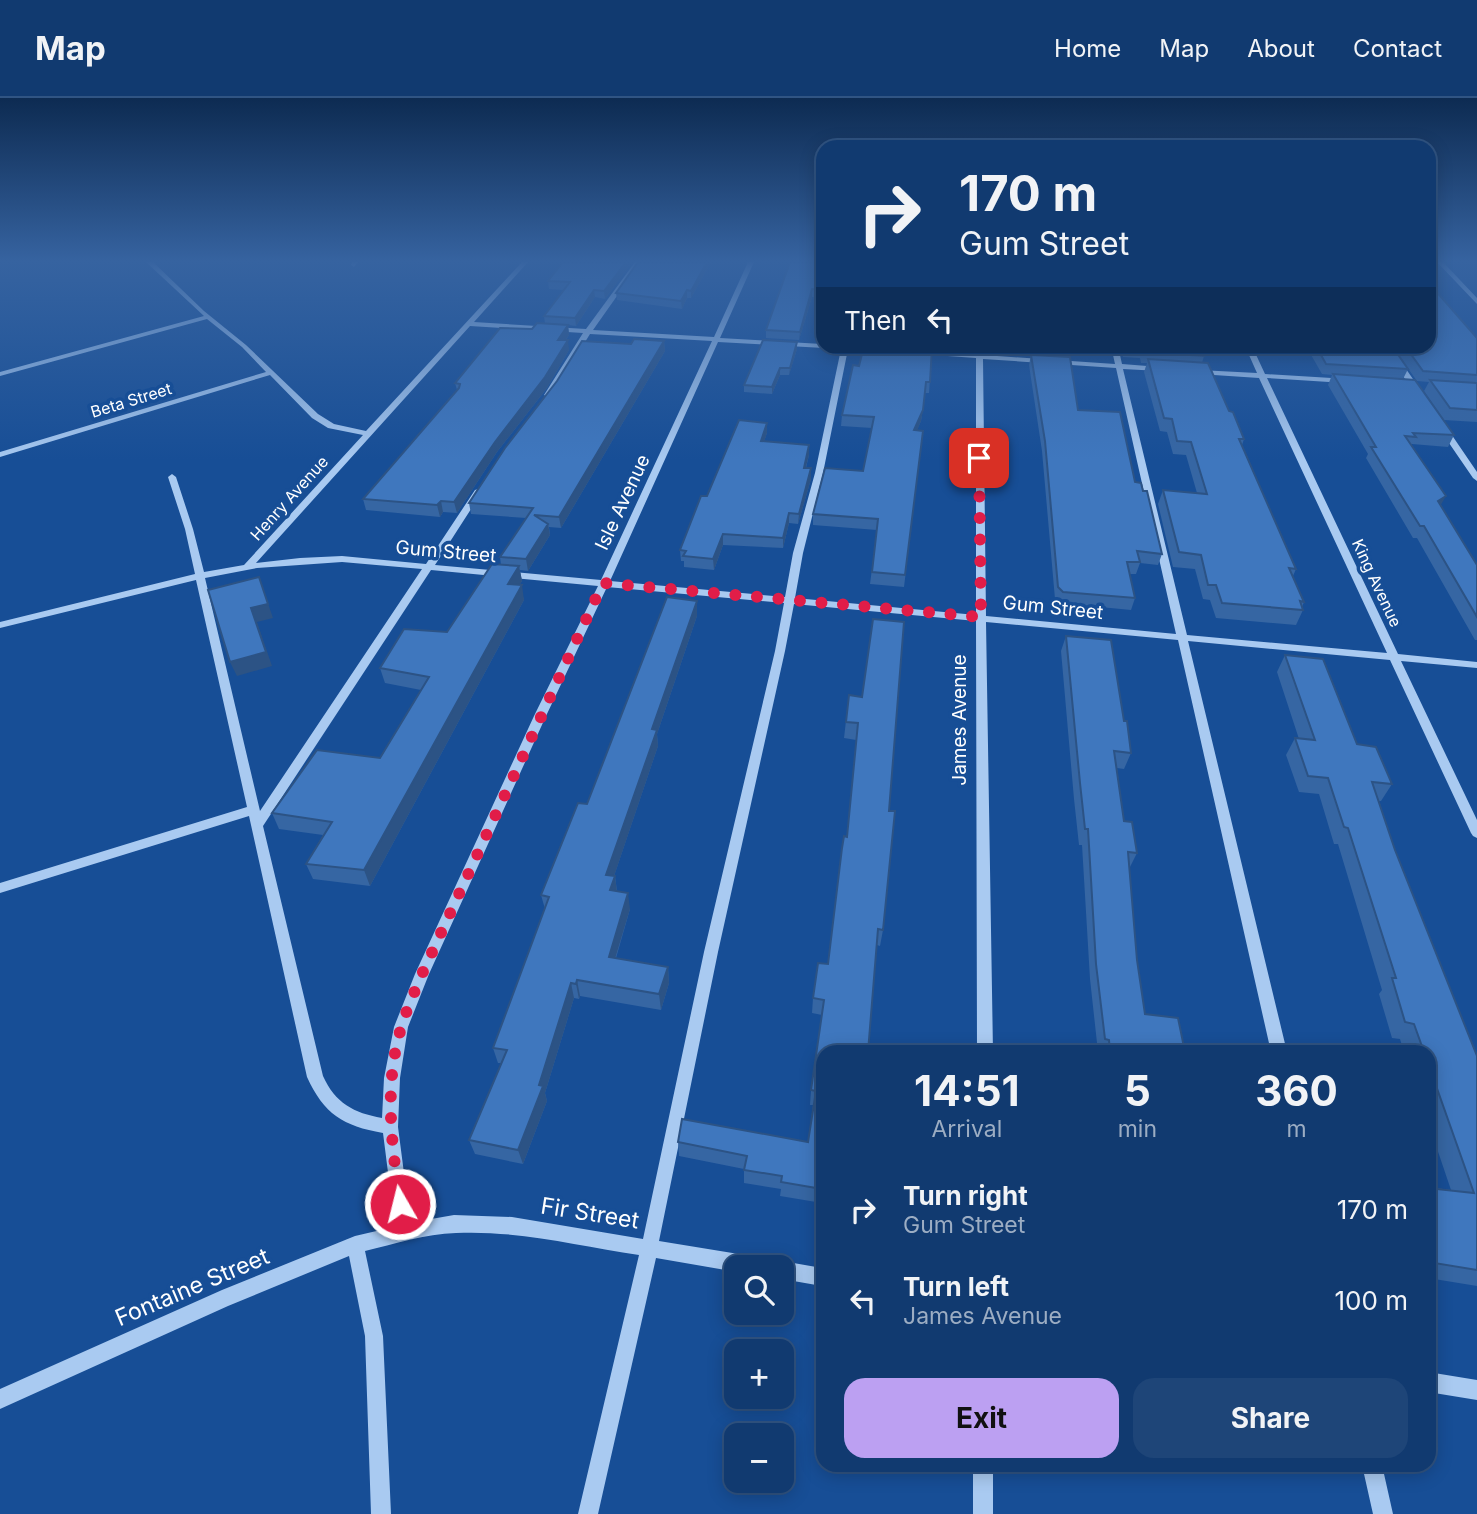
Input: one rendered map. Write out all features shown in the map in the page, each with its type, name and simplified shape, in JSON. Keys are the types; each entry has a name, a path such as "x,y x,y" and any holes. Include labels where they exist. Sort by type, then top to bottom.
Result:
{"street":[{"path":"0,374 168,328"},
{"path":"221,328 315,416 331,426 367,434"},
{"name":"Henry Avenue","path":"0,625 248,566 465,328"},
{"path":"539,328 816,346"},
{"path":"539,407 591,328"},
{"name":"Isle Avenue","path":"408,1231 400,1204 390,1127 392,1078 401,1027 422,974 721,328"},
{"path":"587,1514 791,600 798,553 819,473 843,354"},
{"name":"James Avenue","path":"979,354 985,1045"},
{"path":"1007,354 1171,370"},
{"path":"1116,354 1277,1045"},
{"name":"King Avenue","path":"1252,354 1477,833"},
{"path":"1392,354 1422,397"},
{"path":"1184,371 1359,382"},
{"name":"Beta Street","path":"0,454 270,373"},
{"path":"1400,385 1426,386"},
{"path":"1437,420 1477,478"},
{"path":"172,477 189,529 315,1077 323,1096 343,1115 390,1127"},
{"path":"256,827 487,479"},
{"name":"Gum Street","path":"248,566 309,559 342,559 1477,665"},
{"path":"0,888 252,810"},
{"name":"Fir Street","path":"408,1231 454,1224 512,1226 724,1260"},
{"name":"Fontaine Street","path":"0,1399 222,1299 355,1245 408,1231"},
{"path":"355,1245 374,1336 381,1514"},
{"path":"794,1272 816,1276"},
{"path":"1436,1383 1477,1390"},
{"path":"983,1472 983,1514"},
{"path":"1374,1472 1383,1514"}],"building":[{"path":"500,328 566,328 558,340 568,340 545,377 495,442 454,502 441,501 437,505 363,499 459,388 460,384 455,383"},
{"path":"767,328 801,328 800,332"},
{"path":"1436,328 1468,328 1477,338 1477,375 1423,371 1411,354 1436,354"},
{"path":"634,339 664,341 559,517 534,515 548,524 526,559 500,557 533,508 469,503 505,448 557,381 582,341 631,344"},
{"path":"763,340 797,342 790,368 780,368 772,387 744,385"},
{"path":"862,354 932,354 930,382 926,382 923,410 914,430 923,431 905,575 872,572 878,519 813,514 825,468 863,471 874,417 842,415 853,365 859,366"},
{"path":"1320,354 1398,354 1408,369 1326,364"},
{"path":"1031,355 1070,357 1078,410 1120,412 1135,482 1141,483 1143,491 1147,491 1162,554 1137,551 1140,562 1127,562 1135,598 1063,592 1058,587 1045,441"},
{"path":"1148,359 1208,363 1229,411 1233,412 1244,439 1239,439 1296,569 1289,568 1304,602 1300,601 1303,610 1222,603 1216,585 1208,585 1201,555 1179,552 1163,490 1207,494 1191,442 1177,441 1172,419 1164,418"},
{"path":"1333,374 1415,380 1454,435 1413,433 1416,437 1405,436 1446,496 1438,501 1477,565 1477,617 1424,526 1420,526 1371,447 1376,447"},
{"path":"1430,380 1477,383 1477,410 1450,408"},
{"path":"739,420 767,423 761,441 809,445 804,468 811,468 799,514 789,513 783,538 723,534 713,559 683,556 686,551 680,550 701,496 707,496"},
{"path":"492,564 519,566 508,584 522,585 364,870 306,864 332,822 272,813 317,750 380,758 429,677 380,668 404,629 447,632"},
{"path":"259,577 268,604 251,608 266,652 230,662 208,590"},
{"path":"667,597 697,601 652,729 657,730 606,875 615,876 610,890 628,893 609,957 668,967 659,994 577,980 576,984 571,983 539,1085 543,1086 518,1150 469,1140 507,1050 493,1048 549,897 541,895 578,803 587,804"},
{"path":"873,619 904,622 889,811 895,811 883,930 878,929 869,1045 818,1045 824,1000 813,998 818,963 828,964 842,848 844,836 847,837 858,723 846,722 849,695 862,697"},
{"path":"1066,636 1111,640 1131,753 1114,751 1124,821 1132,822 1137,853 1128,852 1137,960 1145,1014 1178,1018 1184,1045 1109,1045 1109,1040 1105,1039 1096,964 1088,829 1085,829"},
{"path":"1285,655 1323,659 1357,744 1376,747 1392,784 1372,782 1395,850 1477,1056 1477,1270 1436,1263 1436,1189 1474,1193 1436,1086 1436,1045 1422,1045 1414,1024 1405,1022 1392,978 1396,978 1348,828 1344,827 1328,778 1308,776 1295,738 1315,740"},
{"path":"816,1055 816,1091 811,1090"},
{"path":"816,1091 816,1188 781,1182 782,1176 744,1170 747,1156 678,1142 682,1119 808,1142"}],"route":[{"path":"400,1204 390,1127 392,1078 401,1027 422,974 603,583 981,617 979,458"}]}
